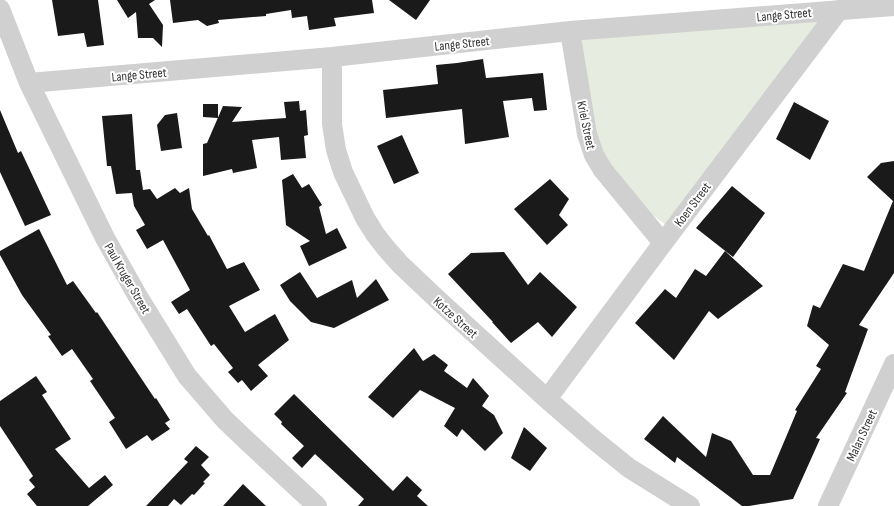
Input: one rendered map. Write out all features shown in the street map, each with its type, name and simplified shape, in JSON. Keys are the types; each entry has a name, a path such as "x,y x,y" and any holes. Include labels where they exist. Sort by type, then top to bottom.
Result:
{"street":[{"name":"Lange Street","path":"29,83 332,57 570,31 894,6"},
{"name":"Paul Kruger Street","path":"0,9 29,83 104,238 187,376 225,420 317,506"},
{"name":"Koen Street","path":"547,399 839,10"},
{"name":"Kriel Street","path":"570,31 587,134 594,155 603,170 663,243"},
{"name":"Kotze Street","path":"332,57 332,124 336,150 343,172 365,218 385,247 400,264 438,301 593,439 629,468 690,506"},
{"name":"Malan Street","path":"828,506 894,364"}],"shaded area":[{"path":"834,13 674,231 604,178 575,37"}],"building":[{"path":"52,0 98,0 104,45 87,47 84,33 58,36"},
{"path":"117,0 155,0 149,4 163,25 162,47 153,38 138,38 136,12 128,18"},
{"path":"170,0 372,0 374,13 334,18 336,26 309,30 307,16 292,18 291,10 266,14 266,16 218,20 219,23 207,26 198,20 173,23"},
{"path":"389,0 430,0 416,20"},
{"path":"483,59 486,78 543,73 547,110 534,111 532,98 503,101 509,137 465,144 462,109 386,118 383,90 438,84 436,65"},
{"path":"299,101 300,111 306,110 308,135 304,136 306,158 281,160 279,137 252,140 257,168 233,173 232,169 203,176 203,144 207,143 223,106 242,107 232,122 286,118 284,102"},
{"path":"794,102 829,121 810,160 776,139"},
{"path":"203,104 218,104 218,118 203,117"},
{"path":"0,110 18,153 21,151 51,215 25,226 0,172"},
{"path":"177,113 182,148 161,151 157,125 165,115"},
{"path":"132,114 136,170 140,170 143,190 150,189 157,199 175,188 180,193 189,188 192,209 208,236 209,235 227,269 244,262 260,290 229,306 245,332 275,314 289,340 258,365 268,376 251,391 242,380 238,383 228,372 233,368 214,344 211,346 187,309 179,314 171,302 190,290 163,240 147,249 136,230 145,225 134,206 132,193 116,194 111,166 107,166 102,116"},
{"path":"402,135 419,173 394,184 377,146"},
{"path":"894,161 894,273 859,325 868,329 845,392 847,393 816,438 820,439 793,499 742,506 677,457 675,463 644,439 663,416 706,457 712,433 731,441 753,475 770,475 797,411 795,410 821,369 816,366 829,345 807,326 813,305 820,308 843,264 864,271 893,201 867,177 881,163"},
{"path":"293,174 302,188 309,184 322,205 319,207 326,234 337,228 347,248 309,266 300,246 310,241 286,225 282,180"},
{"path":"550,179 569,199 559,215 568,225 547,245 514,209"},
{"path":"732,186 765,213 733,257 696,228"},
{"path":"39,229 67,285 73,281 96,313 97,312 170,420 165,423 170,429 152,441 147,435 126,449 109,422 115,418 90,381 93,379 72,349 62,356 48,336 51,335 22,295 0,255 0,251"},
{"path":"725,251 763,286 718,319 709,311 674,360 635,323 665,289 676,298 695,269 706,276"},
{"path":"504,252 528,285 540,272 577,307 552,337 538,322 511,343 448,274 471,253"},
{"path":"300,272 317,298 352,280 357,298 376,279 389,300 334,328 311,322 290,301 280,285"},
{"path":"414,348 423,361 434,354 448,365 444,371 467,388 473,378 489,396 482,406 494,415 503,433 485,451 462,429 457,437 444,426 455,408 420,390 393,418 368,397"},
{"path":"36,376 47,392 42,395 71,439 55,449 89,488 105,475 113,485 88,506 37,506 27,494 35,487 29,480 33,476 0,426 0,401"},
{"path":"294,394 393,491 407,476 422,490 417,496 428,506 358,506 364,499 315,454 302,468 292,458 304,446 281,424 282,422 274,414"},
{"path":"524,427 547,448 530,471 511,458"},
{"path":"196,446 209,457 201,465 210,475 203,482 205,483 194,495 192,494 181,505 174,499 168,506 146,506 188,462 184,459"},
{"path":"243,484 266,506 223,506"}]}
